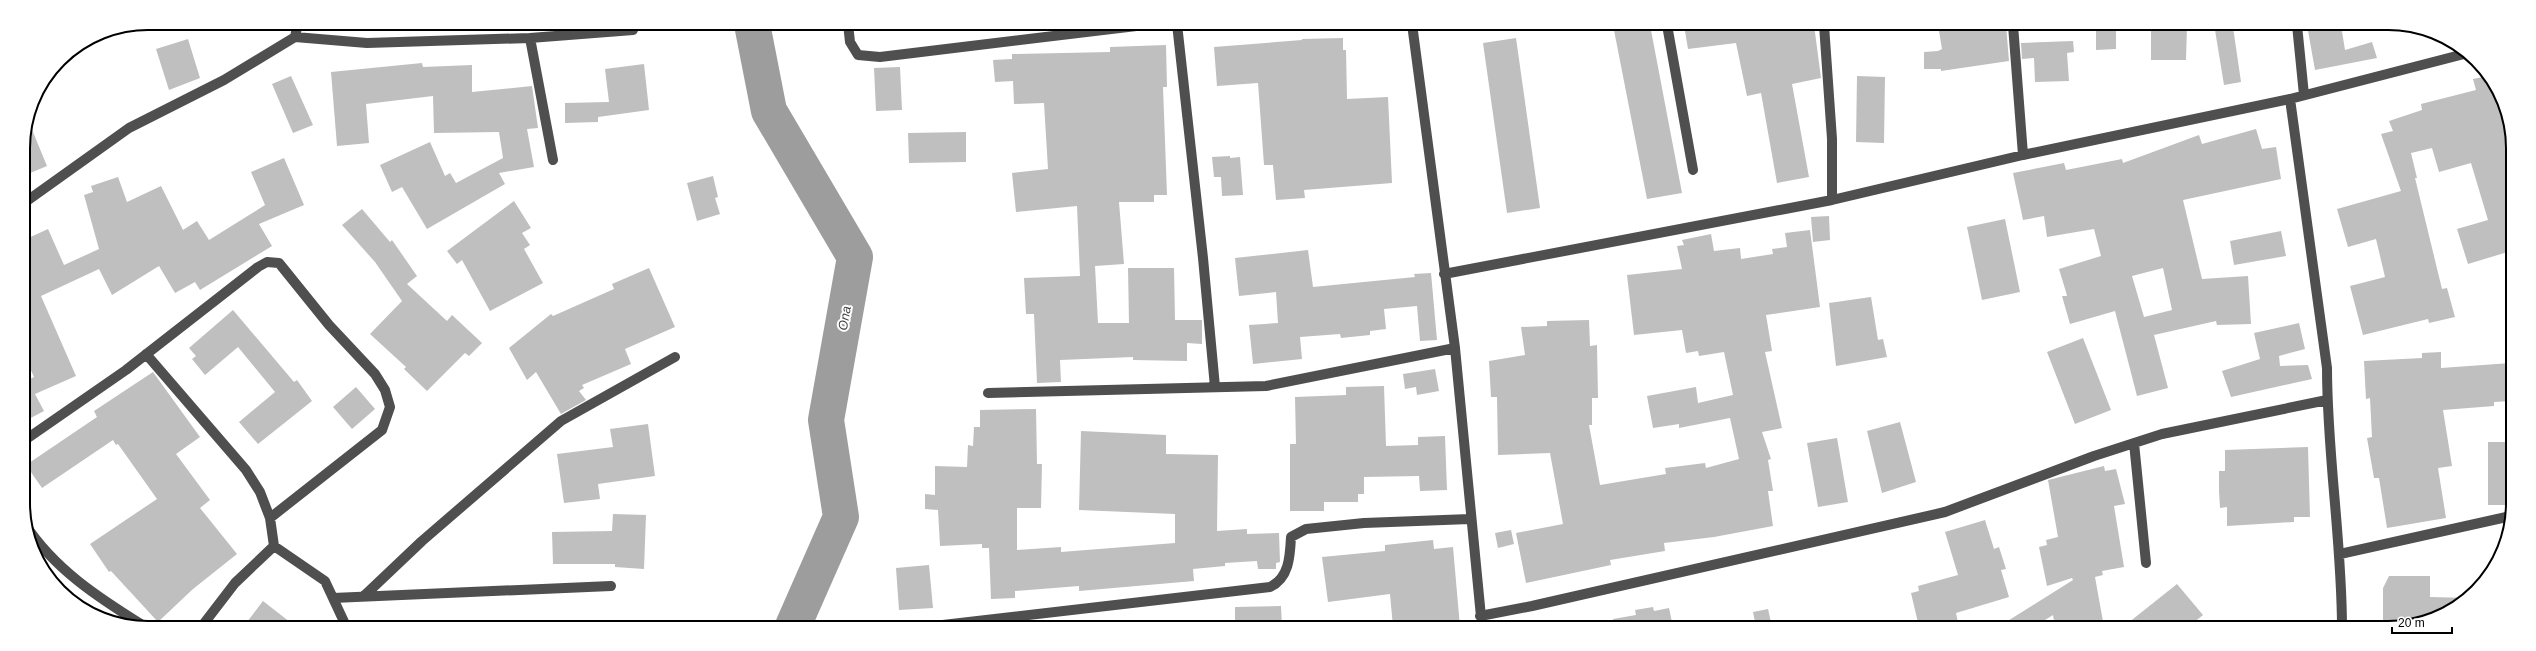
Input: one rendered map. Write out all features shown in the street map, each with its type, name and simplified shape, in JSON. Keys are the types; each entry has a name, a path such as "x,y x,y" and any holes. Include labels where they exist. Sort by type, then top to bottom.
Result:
{"street":[{"path":"295,37 296,30"},
{"path":"30,199 129,128 224,80 295,37 367,43 530,38 633,30"},
{"path":"849,30 850,42 858,55 880,57 1103,30"},
{"path":"1178,30 1203,258 1215,387"},
{"path":"1413,30 1455,348 1470,519 1481,621"},
{"path":"1668,30 1693,170"},
{"path":"1824,30 1832,140 1832,200"},
{"path":"2013,30 2023,155"},
{"path":"2297,30 2304,95"},
{"path":"530,38 553,160"},
{"path":"1444,274 1832,200 2023,155 2290,99 2461,55"},
{"path":"2290,99 2326,360 2327,400 2340,554 2342,621"},
{"path":"30,436 146,354 258,267 267,262 279,263 329,325 375,374 385,390 390,406 382,430 270,518"},
{"path":"988,393 1266,386 1455,348"},
{"path":"146,354 246,470 260,492 270,518 274,546 325,581 344,621"},
{"path":"364,596 422,541 561,421 675,357"},
{"path":"1480,616 1532,606 1945,512 2162,434 2327,400"},
{"path":"2134,444 2146,563"},
{"path":"2340,554 2505,517"},
{"path":"977,621 1270,587 1277,584 1289,564 1291,537 1306,528 1364,523 1470,519"},
{"path":"36,540 39,545 93,594 135,620"},
{"path":"206,621 235,583 274,546"},
{"path":"333,598 612,586"}],"building":[{"path":"1614,30 1651,30 1682,193 1647,199"},
{"path":"1685,30 1815,30 1821,78 1792,84 1809,177 1777,183 1761,93 1747,96 1736,43 1688,49"},
{"path":"1939,30 2006,30 2009,61 1941,71 1941,69 1924,69 1924,52 1938,51 1942,49"},
{"path":"2096,30 2116,30 2116,49 2096,50"},
{"path":"2151,30 2187,30 2186,60 2151,60"},
{"path":"2215,30 2233,30 2241,82 2224,85"},
{"path":"2308,30 2342,30 2345,50 2372,42 2377,58 2315,70"},
{"path":"1343,38 1343,50 1346,50 1347,99 1388,97 1392,183 1304,190 1305,198 1276,200 1273,165 1264,165 1258,83 1217,86 1214,47 1302,39"},
{"path":"1516,38 1540,208 1507,213 1483,43"},
{"path":"188,39 200,78 169,90 156,49"},
{"path":"2073,41 2074,52 2067,53 2069,81 2035,82 2034,58 2022,59 2021,43"},
{"path":"1166,45 1167,87 1163,87 1167,195 1154,195 1154,202 1119,202 1124,264 1095,266 1098,323 1129,323 1128,268 1174,268 1175,320 1202,320 1202,344 1187,343 1187,361 1133,360 1133,357 1060,360 1061,382 1037,383 1034,314 1026,314 1024,278 1080,276 1077,206 1016,212 1012,173 1048,169 1044,103 1014,104 1013,81 995,82 993,60 1012,59 1012,54 1110,52 1110,47"},
{"path":"422,63 423,67 472,65 472,92 532,86 538,128 527,129 534,167 499,173 505,184 427,229 402,187 392,192 380,165 430,142 445,176 450,173 456,183 503,158 499,132 434,133 433,96 366,104 369,143 337,146 331,72"},
{"path":"644,64 649,110 598,117 598,122 565,123 565,103 609,102 605,69"},
{"path":"900,67 902,110 876,111 874,68"},
{"path":"291,76 313,125 293,133 272,84"},
{"path":"1857,76 1885,77 1884,143 1856,142"},
{"path":"2483,77 2497,103 2504,125 2506,140 2506,253 2468,264 2457,229 2488,220 2471,163 2439,172 2432,148 2411,153 2417,178 2415,178 2442,289 2447,288 2455,317 2429,323 2428,319 2363,335 2350,286 2385,277 2376,239 2348,247 2337,209 2401,191 2381,134 2393,131 2389,121 2422,110 2421,104 2476,90 2473,79"},
{"path":"32,129 47,166 30,173"},
{"path":"2256,129 2262,149 2276,147 2281,179 2183,200 2202,279 2248,276 2251,324 2217,325 2216,321 2154,335 2168,388 2137,396 2115,311 2070,324 2062,296 2067,296 2059,269 2101,256 2094,229 2047,237 2044,216 2023,220 2013,173 2064,163 2066,170 2122,159 2123,163 2199,135 2202,144","holes":["2163,268 2172,310 2144,317 2132,276"]},
{"path":"966,132 966,162 909,163 908,133"},
{"path":"1230,156 1230,158 1240,157 1243,195 1222,196 1221,177 1214,177 1212,157"},
{"path":"284,158 304,205 259,224 272,246 200,290 195,282 175,293 159,266 112,295 99,269 41,296 76,376 35,394 44,411 30,418 30,379 34,377 30,368 30,237 48,229 64,265 99,249 84,195 93,192 91,186 118,177 127,202 161,186 183,230 197,221 209,240 265,205 251,172"},
{"path":"713,176 718,197 715,198 720,214 697,221 687,183"},
{"path":"514,201 531,228 522,233 530,245 524,249 543,283 490,311 462,260 457,264 447,251"},
{"path":"362,209 390,242 392,240 417,276 407,284 447,321 452,315 482,343 469,356 465,353 427,391 404,369 406,367 370,334 402,301 375,262 342,225"},
{"path":"1829,216 1830,240 1813,242 1811,217"},
{"path":"2005,219 2020,292 1982,300 1967,227"},
{"path":"1810,230 1820,307 1766,315 1772,351 1765,352 1782,428 1762,432 1771,459 1768,460 1773,491 1768,491 1773,526 1714,537 1664,543 1665,551 1610,560 1611,565 1526,583 1516,533 1563,524 1550,453 1498,455 1497,397 1491,397 1489,361 1525,355 1521,327 1547,326 1547,321 1589,320 1590,346 1597,345 1598,398 1592,398 1592,425 1589,425 1600,485 1666,474 1665,468 1705,463 1706,468 1739,459 1730,418 1679,428 1679,424 1653,428 1647,396 1696,387 1698,403 1733,395 1724,352 1699,356 1698,351 1686,353 1682,330 1634,335 1627,275 1682,269 1677,246 1684,245 1682,240 1711,234 1714,251 1740,248 1741,259 1773,254 1772,249 1787,247 1785,233"},
{"path":"2281,231 2286,256 2234,265 2230,241"},
{"path":"1308,250 1313,287 1415,277 1414,274 1431,273 1437,340 1420,341 1417,306 1384,309 1386,329 1370,331 1370,335 1341,338 1340,334 1300,337 1302,359 1253,364 1249,325 1278,323 1276,292 1239,296 1235,258"},
{"path":"649,268 675,327 625,349 631,364 582,385 584,388 579,391 586,400 561,414 536,372 527,380 509,348 551,314 553,316 614,289 612,284"},
{"path":"1871,297 1878,340 1883,339 1887,357 1836,366 1829,303"},
{"path":"233,310 294,382 297,380 312,401 258,444 239,422 275,392 238,347 205,375 192,359 196,356 189,348"},
{"path":"2299,323 2305,349 2279,356 2280,366 2308,365 2312,379 2231,397 2222,371 2260,359 2254,333"},
{"path":"2083,338 2111,410 2075,424 2047,352"},
{"path":"2441,352 2441,368 2506,363 2506,401 2494,402 2494,406 2443,410 2452,466 2438,468 2446,518 2387,528 2379,478 2374,478 2367,438 2372,437 2370,398 2366,399 2364,361 2422,358 2422,353"},
{"path":"1435,369 1439,391 1417,395 1416,387 1405,389 1403,374"},
{"path":"153,372 200,437 176,454 210,500 200,508 237,554 193,589 159,621 157,621 111,571 109,572 90,544 157,499 118,444 116,445 113,440 42,488 30,471 30,462 97,417 94,411"},
{"path":"1384,386 1386,446 1418,445 1418,437 1445,436 1447,490 1420,491 1419,476 1364,477 1364,494 1358,494 1358,502 1324,502 1324,511 1290,511 1290,444 1296,444 1295,397 1346,395 1346,387"},
{"path":"356,387 375,409 352,429 333,407"},
{"path":"1036,409 1037,464 1042,464 1041,508 1017,508 1017,550 1061,547 1061,552 1175,543 1175,514 1079,510 1081,431 1166,435 1166,454 1218,455 1217,531 1247,529 1247,534 1279,533 1280,562 1276,563 1276,569 1258,569 1257,561 1225,563 1225,566 1193,569 1194,581 1079,591 1079,586 1015,591 1015,598 991,599 989,548 982,548 982,544 940,546 938,510 925,509 925,494 935,495 935,466 967,467 968,445 973,446 974,427 980,427 980,410"},
{"path":"1900,422 1916,482 1882,493 1867,431"},
{"path":"648,424 655,476 598,484 600,499 564,503 557,454 613,447 610,429"},
{"path":"1837,438 1848,502 1818,507 1807,443"},
{"path":"2488,442 2506,442 2506,505 2488,505"},
{"path":"2308,447 2310,517 2294,517 2294,522 2227,526 2227,507 2220,508 2219,491 2219,471 2225,471 2225,450"},
{"path":"2104,466 2105,471 2116,469 2125,504 2114,506 2124,567 2102,571 2103,575 2095,577 2103,621 2054,621 2053,615 2044,621 2008,621 2073,580 2072,578 2047,586 2039,547 2047,545 2046,540 2058,537 2048,480"},
{"path":"613,514 646,515 644,569 615,567 615,564 553,564 552,532 612,531"},
{"path":"1985,520 1994,549 1999,547 2006,569 2001,570 2009,597 1956,613 1958,621 1918,621 1911,593 1919,591 1918,586 1958,575 1945,532"},
{"path":"1511,530 1514,544 1498,548 1495,533"},
{"path":"1433,540 1434,549 1453,547 1459,621 1392,621 1390,594 1328,602 1322,557 1385,551 1385,545"},
{"path":"929,565 933,608 899,610 896,568"},
{"path":"2389,576 2430,576 2430,597 2459,598 2433,612 2418,617 2396,621 2383,621 2383,588"},
{"path":"2177,584 2203,615 2196,621 2131,621"},
{"path":"263,601 289,621 248,621"},
{"path":"1281,606 1282,621 1235,621 1235,607"},
{"path":"1653,607 1654,611 1669,608 1672,621 1613,621 1613,619 1636,615 1635,610"},
{"path":"1768,609 1771,621 1755,621 1753,612"}],"waterway":[{"name":"Ona","path":"753,30 769,111 855,257 826,420 841,517 795,621"}]}
